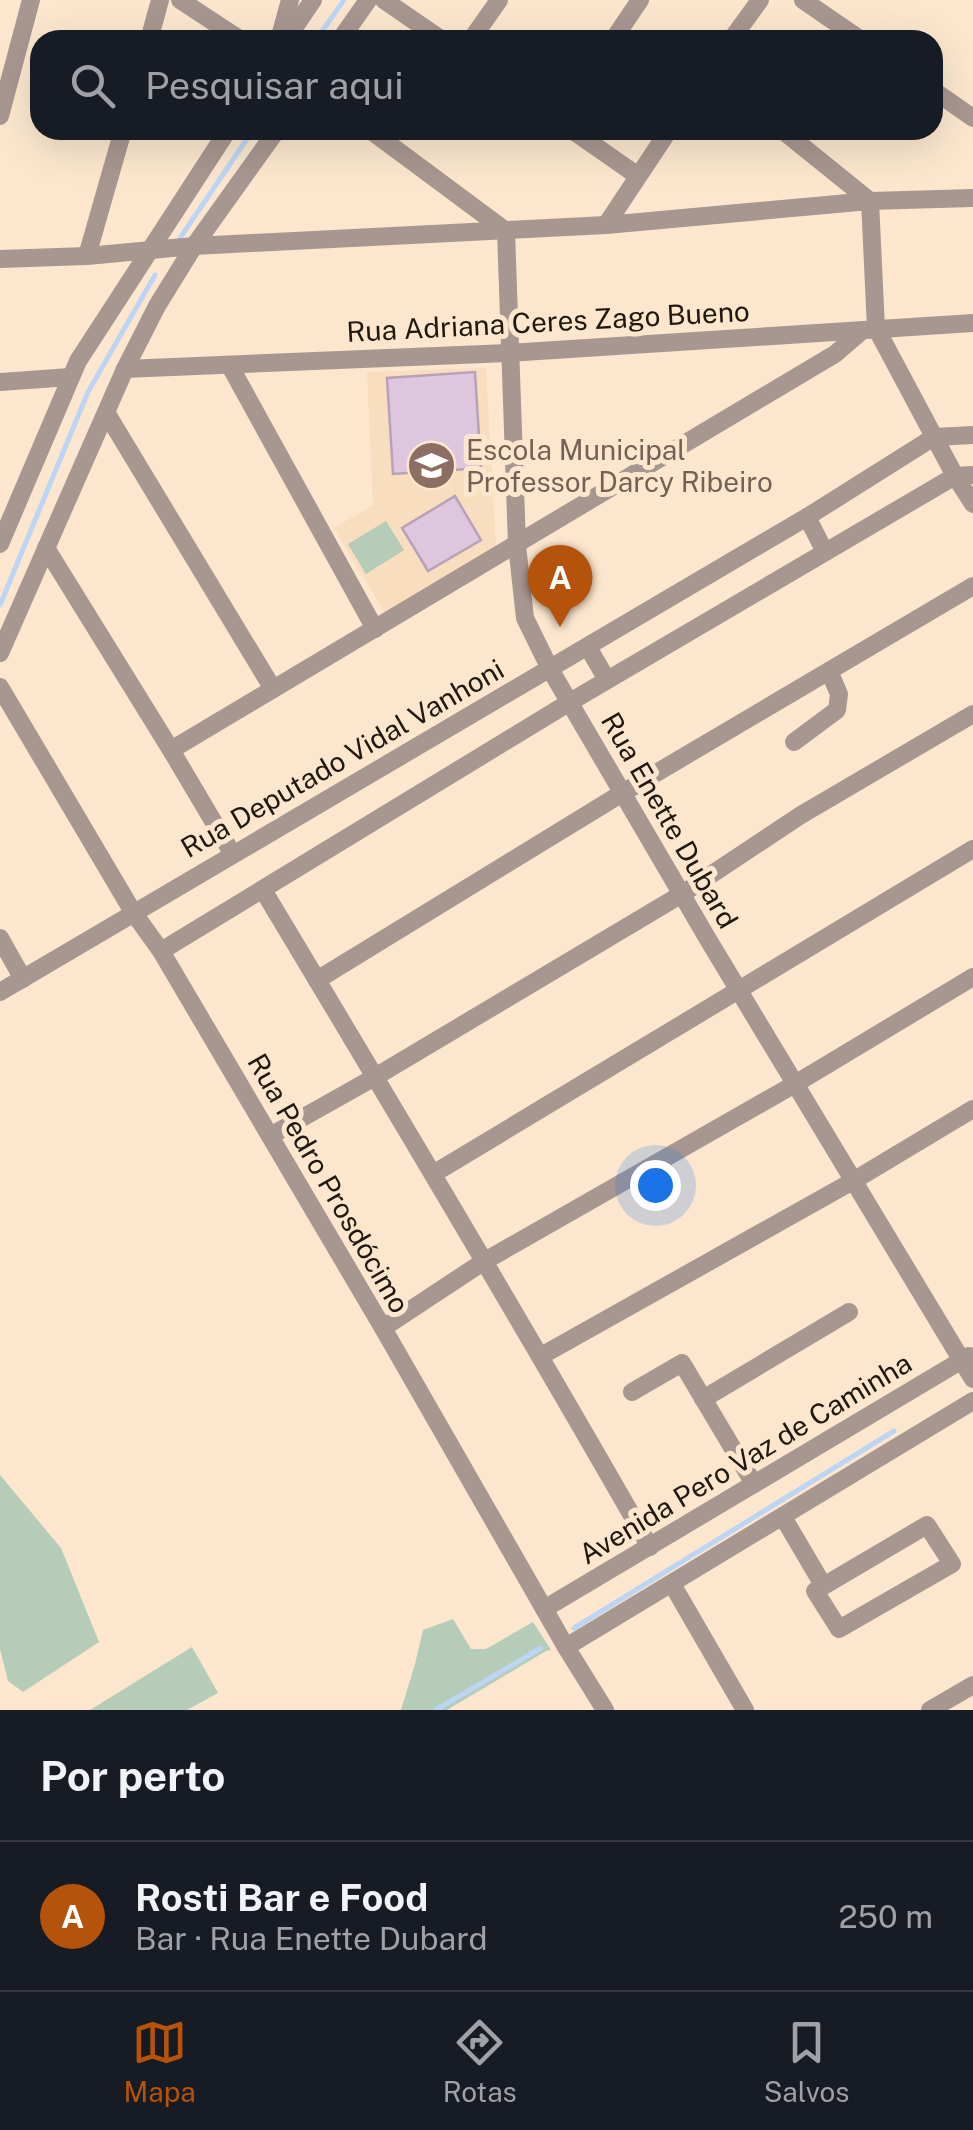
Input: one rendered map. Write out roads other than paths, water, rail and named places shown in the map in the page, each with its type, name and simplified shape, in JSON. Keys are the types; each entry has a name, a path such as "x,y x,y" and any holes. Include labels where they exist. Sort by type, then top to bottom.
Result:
{"street":[{"path":"0,116 6,72 31,0"},
{"path":"152,30 160,0"},
{"path":"180,0 225,30"},
{"path":"281,30 290,0"},
{"path":"293,30 314,0"},
{"path":"347,30 368,0"},
{"path":"384,0 428,30"},
{"path":"478,30 499,0"},
{"path":"620,30 640,0"},
{"path":"738,30 760,0"},
{"path":"803,0 846,30"},
{"path":"943,97 973,118"},
{"path":"87,256 120,140"},
{"path":"0,544 78,361 221,140"},
{"path":"0,653 156,306 270,140"},
{"path":"383,140 506,231"},
{"path":"586,140 638,176"},
{"path":"606,224 662,140"},
{"path":"794,140 870,201"},
{"path":"0,259 506,231 870,201 973,198"},
{"path":"870,201 870,329 934,437 964,476 973,504"},
{"name":"Rua Enette Dubard","path":"506,231 508,353 524,618 550,669 853,1181 968,1357 973,1379"},
{"name":"Rua Adriana Ceres Zago Bueno","path":"125,369 508,353 973,323"},
{"path":"172,750 835,354 870,329"},
{"path":"230,366 375,630"},
{"path":"0,382 70,377"},
{"path":"107,414 273,689"},
{"name":"Rua Deputado Vidal Vanhoni","path":"0,992 807,517 934,437 973,435"},
{"path":"161,951 570,702 825,552 964,476"},
{"path":"807,517 825,552"},
{"path":"46,548 232,854"},
{"path":"317,980 624,792 973,586"},
{"path":"588,646 608,680"},
{"path":"794,742 837,710 839,694 829,671"},
{"name":"Rua Pedro Prosdócimo","path":"0,687 133,912 161,951 605,1710"},
{"path":"270,1136 682,894 801,815 973,714"},
{"path":"434,1174 973,850"},
{"path":"263,890 434,1174 650,1547"},
{"path":"0,938 24,979"},
{"path":"383,1328 483,1262 973,977"},
{"path":"541,1356 853,1181 973,1108"},
{"path":"703,1399 849,1312"},
{"name":"Avenida Pero Vaz de Caminha","path":"544,1609 968,1357"},
{"path":"632,1392 682,1363 754,1484"},
{"path":"566,1647 973,1401"},
{"path":"783,1517 823,1585"},
{"path":"927,1525 952,1564 839,1629 814,1591 823,1585 927,1525"},
{"path":"672,1584 745,1710"},
{"path":"930,1710 973,1685"}],"waterway":[{"path":"323,30 344,0"},
{"path":"180,238 246,140"},
{"path":"0,605 88,392 155,275"},
{"path":"574,1628 894,1431"},
{"path":"436,1710 541,1648"}],"place":[{"name":"Escola Municipal Professor Darcy Ribeiro","path":"431,465"},
{"name":"Rosti Bar e Food","path":"560,627"}]}
